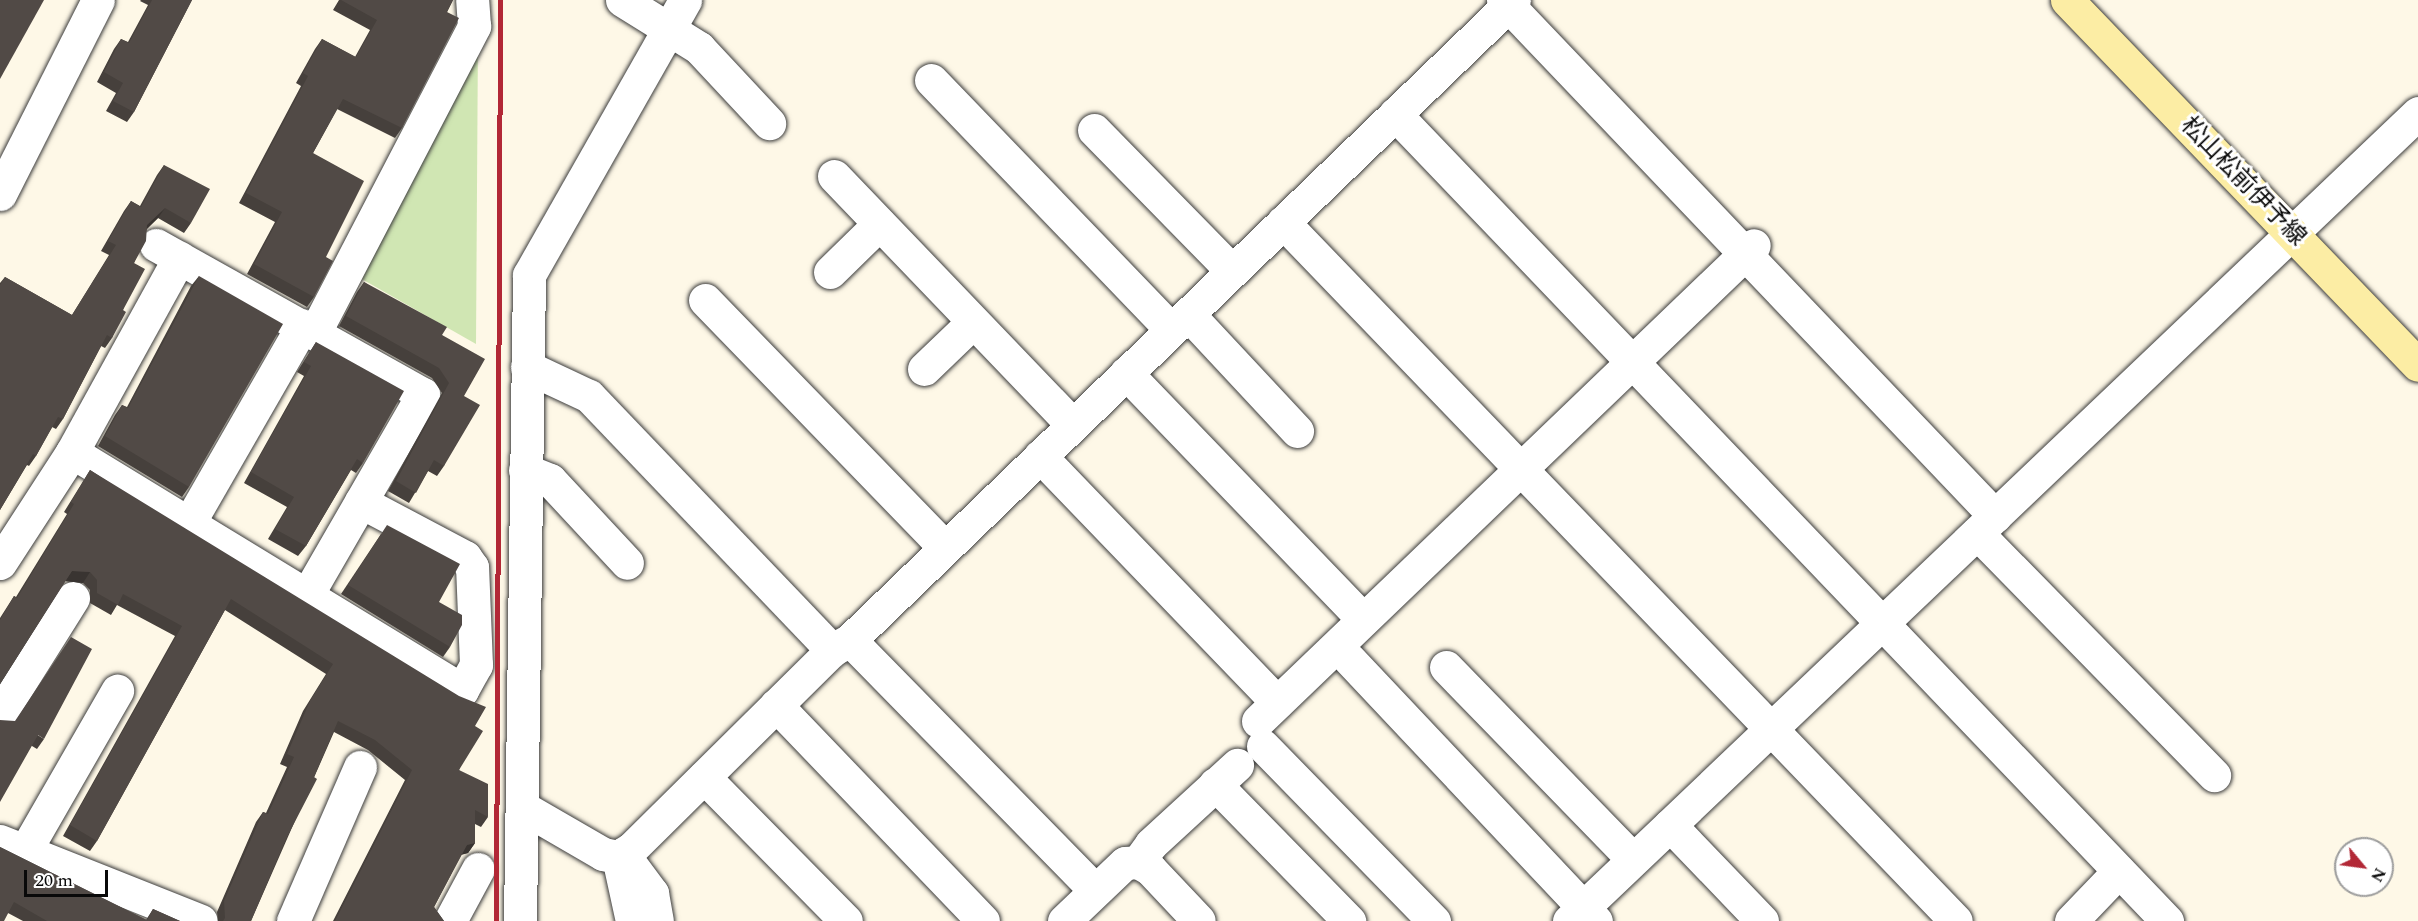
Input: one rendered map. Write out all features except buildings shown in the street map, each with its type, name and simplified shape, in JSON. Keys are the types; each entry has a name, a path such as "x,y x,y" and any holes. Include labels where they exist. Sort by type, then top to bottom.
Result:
{"main road":[{"name":"松山松前伊予線","path":"2067,0 2418,365"}],"street":[{"path":"0,195 98,0"},
{"path":"189,523 309,329 474,26 472,0"},
{"path":"622,0 676,13 699,48 769,123"},
{"path":"522,807 603,854 621,855 776,705 945,548 1508,2 1749,249 1986,524 2214,775"},
{"path":"520,921 529,274 676,13"},
{"path":"931,80 1180,322 1297,431"},
{"path":"1349,659 1583,916 1633,860 2418,113"},
{"path":"1395,114 2167,921"},
{"path":"1094,130 1232,271"},
{"path":"834,176 1072,425"},
{"path":"1283,222 1956,921"},
{"path":"830,272 879,224"},
{"path":"1266,723 1363,619 1749,249"},
{"path":"0,563 72,452 168,251 423,394 307,596"},
{"path":"705,300 945,548"},
{"path":"924,369 973,322"},
{"path":"527,367 590,396 841,645 1095,890"},
{"path":"1126,373 1363,619"},
{"path":"72,452 462,690 476,665 475,583 472,567 465,557 361,502"},
{"path":"1040,456 1434,921"},
{"path":"525,470 550,480 627,563"},
{"path":"0,714 73,598"},
{"path":"1446,667 1633,860"},
{"path":"117,691 13,846 201,921"},
{"path":"776,705 983,921"},
{"path":"292,921 360,767"},
{"path":"1138,862 1151,844 1226,774 1349,921"},
{"path":"704,777 846,921"},
{"path":"1670,825 1762,921"},
{"path":"621,855 632,921"},
{"path":"621,855 652,893 657,921"},
{"path":"1064,921 1125,863 1138,862 1150,869 1199,921"},
{"path":"450,921 478,869"},
{"path":"2071,921 2119,871"}],"green space":[{"path":"478,33 476,344 353,274"}],"railway":[{"path":"496,921 500,0"}]}
